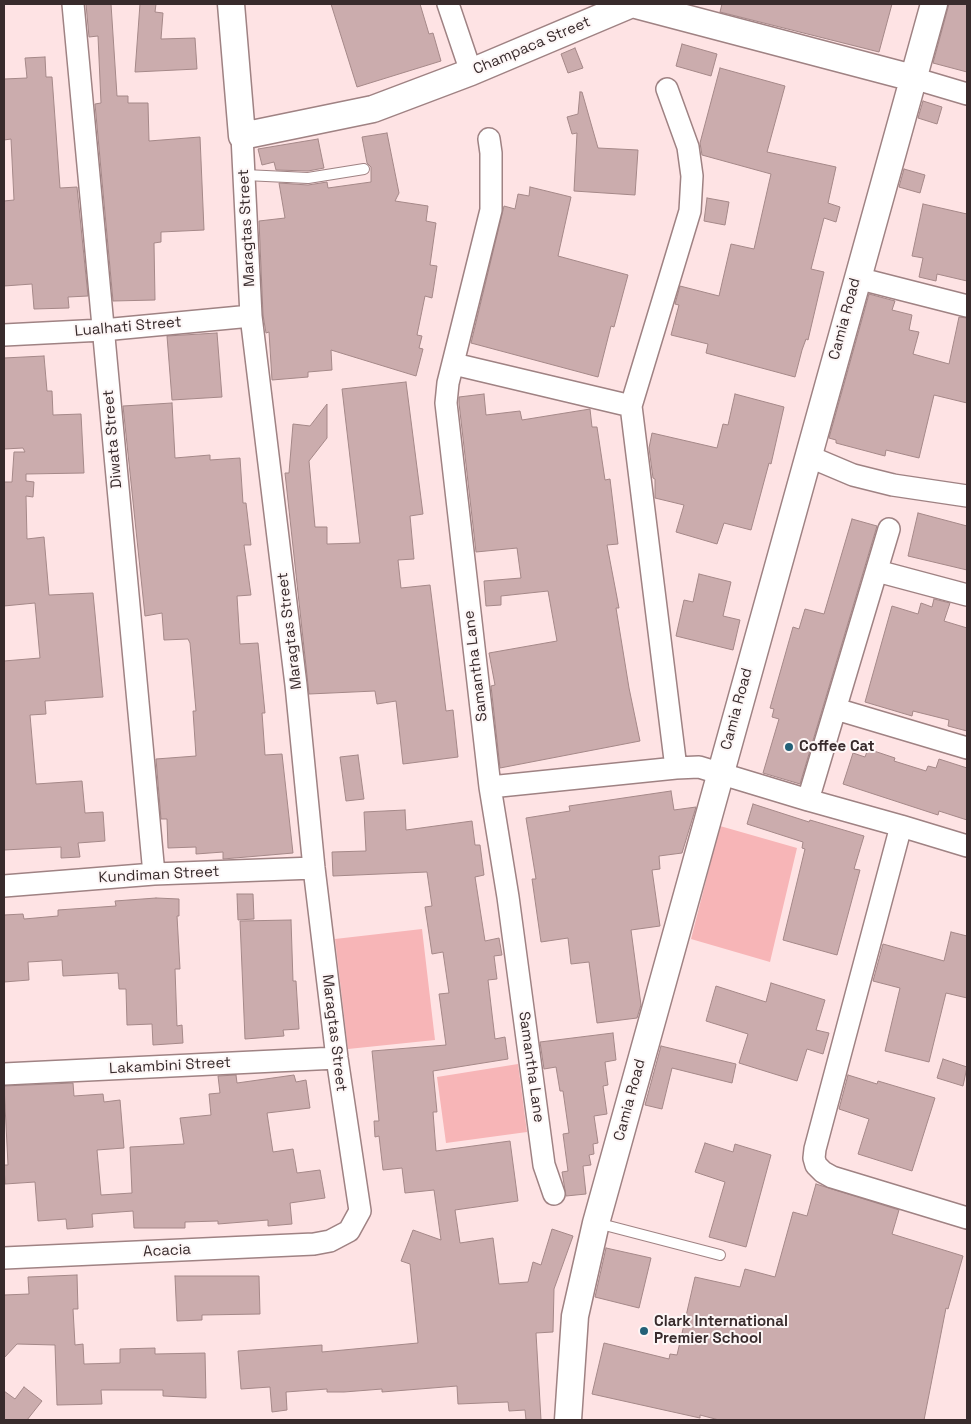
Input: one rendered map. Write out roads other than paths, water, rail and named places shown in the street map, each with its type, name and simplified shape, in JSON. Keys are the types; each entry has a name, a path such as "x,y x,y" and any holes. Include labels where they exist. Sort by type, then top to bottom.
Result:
{"street":[{"name":"Diwata Street","path":"73,4 154,874"},
{"name":"Maragtas Street","path":"231,4 245,175 251,316 296,685 314,868 337,1058 360,1211 349,1231 330,1241"},
{"path":"448,4 471,72"},
{"name":"Champaca Street","path":"242,136 373,109 471,72 632,4 967,94"},
{"name":"Camia Road","path":"568,1420 575,1316 596,1223 934,4"},
{"path":"666,89 688,147 692,176 690,211 631,406 676,768"},
{"name":"Samantha Lane","path":"489,139 491,153 490,210 448,383 446,402 490,787 508,897 544,1166 554,1194"},
{"path":"857,278 967,306"},
{"name":"Lualhati Street","path":"4,335 103,330 251,316"},
{"path":"454,364 631,406"},
{"path":"808,456 853,474 893,485 967,496"},
{"path":"808,800 889,529"},
{"path":"877,571 967,595"},
{"path":"836,709 967,748"},
{"path":"490,787 699,767 967,846"},
{"path":"901,826 814,1149 814,1158 816,1165 832,1177 967,1218"},
{"name":"Kundiman Street","path":"4,886 154,874 314,868"},
{"name":"Lakambini Street","path":"4,1074 337,1058"},
{"name":"Acacia","path":"4,1258 314,1244 330,1241"}],"lane":[{"path":"245,175 308,178 364,169"},
{"path":"596,1223 720,1255"}],"place":[{"name":"Coffee Cat","path":"789,747"},
{"name":"Clark International Premier School","path":"644,1331"}]}
